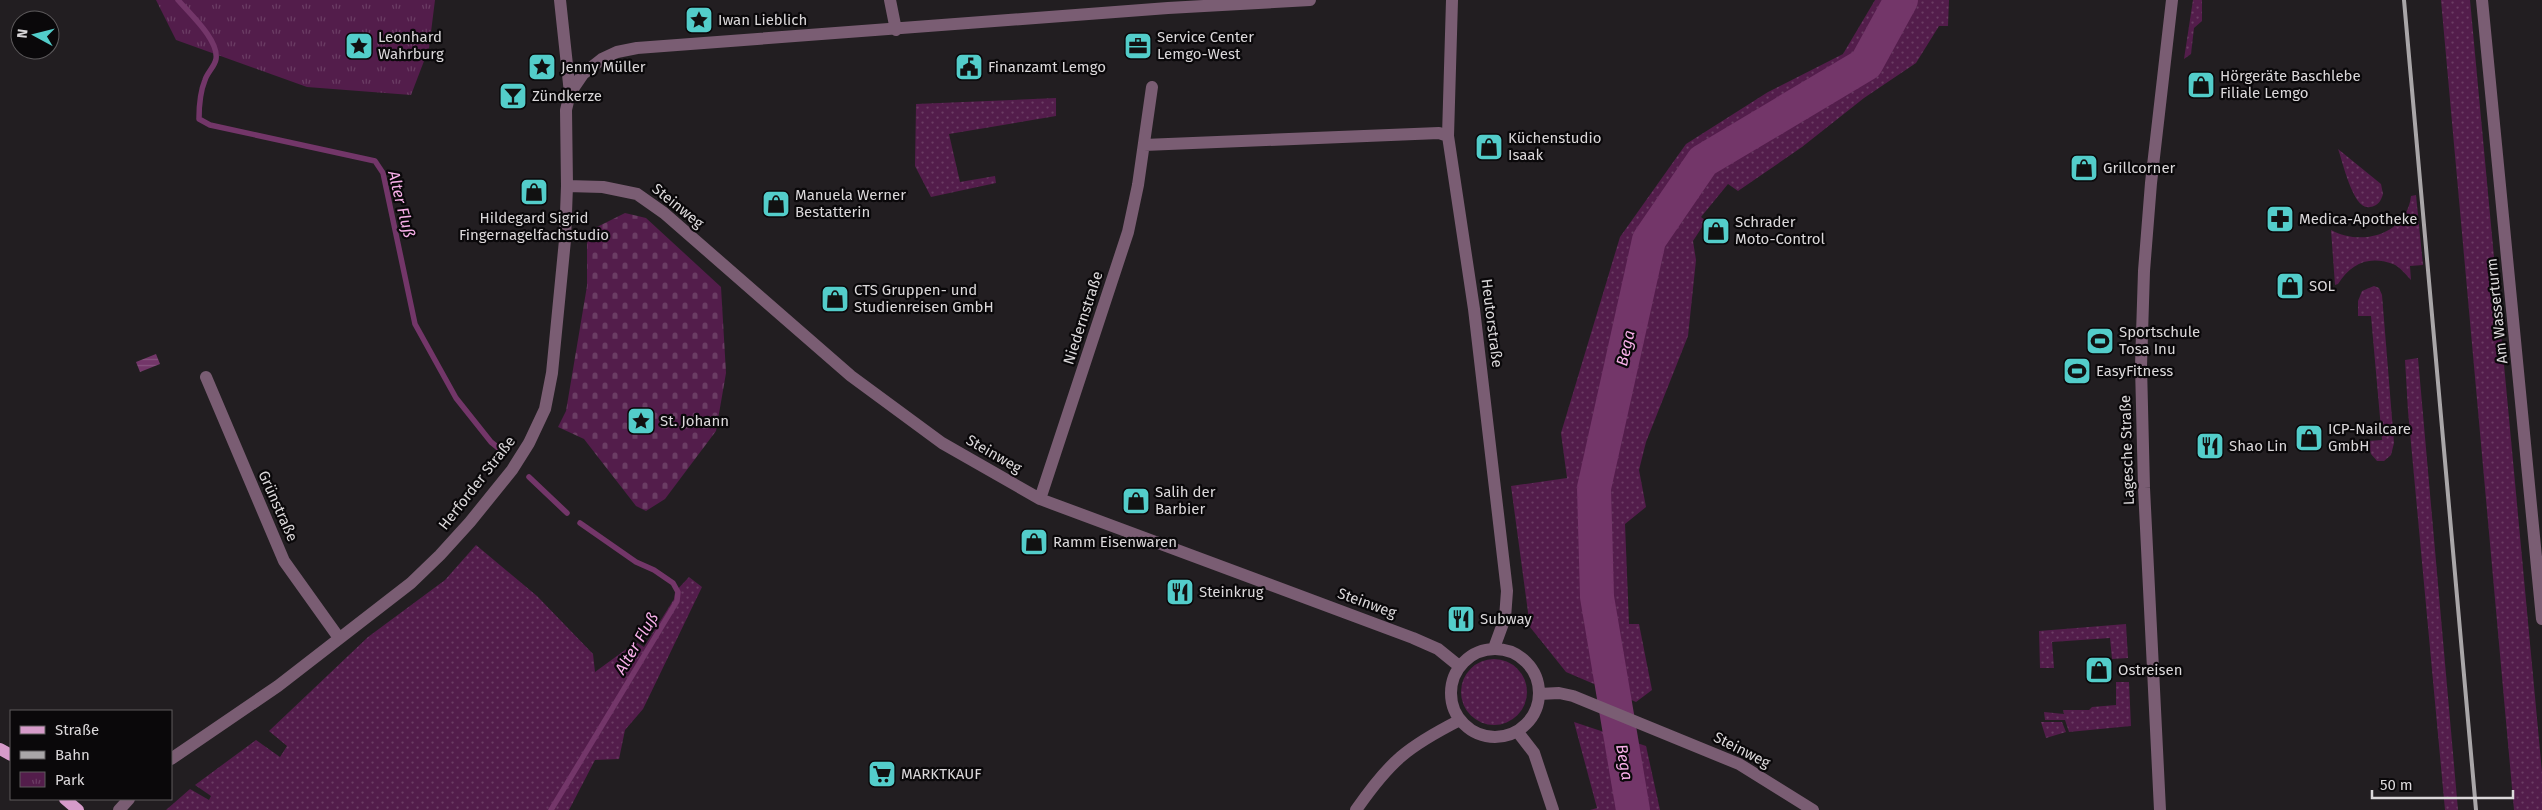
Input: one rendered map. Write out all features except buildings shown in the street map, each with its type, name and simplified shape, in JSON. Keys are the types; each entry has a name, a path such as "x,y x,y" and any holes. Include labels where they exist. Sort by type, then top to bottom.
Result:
{"main road":[{"path":"66,800 78,810"}],"street":[{"path":"560,0 562,35 570,93"},
{"path":"890,0 896,30"},
{"path":"570,93 583,74 602,59 617,52 896,30 1169,4 1310,0"},
{"name":"Heutorstraße","path":"1452,0 1448,136 1474,309 1507,591 1505,618 1494,648"},
{"name":"Lagesche Straße","path":"2160,810 2144,498 2141,366 2144,271 2150,183 2172,0"},
{"name":"Am Wasserturm","path":"2482,0 2542,619"},
{"name":"Niedernstraße","path":"1040,499 1128,232 1144,145 1152,87"},
{"name":"Herforder Straße","path":"172,758 278,686 411,583 440,555 512,470 529,442 545,409 557,338 567,186 566,110 570,93"},
{"path":"1144,145 1439,133 1448,136"},
{"name":"Steinweg","path":"567,186 603,187 637,194 664,213 850,376 942,443 1040,499 1413,638 1438,649 1459,666"},
{"name":"Grünstraße","path":"206,377 284,561 339,638"},
{"path":"1494,648 1515,653 1526,660 1536,676 1539,694 1533,715 1517,731 1505,736 1492,737 1479,734 1460,720 1454,711 1450,691 1451,682 1459,666 1471,655 1494,648"},
{"name":"Steinweg","path":"1539,694 1559,693 1573,696 1739,764 1813,810"},
{"path":"1356,810 1378,778 1401,755 1414,744 1460,720"},
{"path":"1517,731 1534,753 1553,810"},
{"path":"119,810 128,800"}],"green space":[{"path":"156,0 435,0 429,48 411,95 307,87 176,40"},
{"path":"1875,0 1949,0 1948,26 1939,26 1916,63 1864,98 1802,147 1738,191 1728,184 1701,217 1706,221 1693,241 1696,260 1688,336 1646,442 1639,470 1646,507 1625,524 1629,624 1639,624 1652,690 1636,702 1566,672 1530,627 1511,486 1567,478 1561,433 1620,237 1686,144 1768,92 1843,54"},
{"path":"2193,0 2202,0 2202,21 2194,28 2191,54 2184,59"},
{"path":"2441,0 2470,0 2542,772 2542,810 2514,810"},
{"path":"1056,98 1056,116 949,134 960,182 995,176 996,183 931,197 915,166 916,104"},
{"path":"2338,149 2381,184 2383,194 2377,204 2370,207 2364,206 2354,194"},
{"path":"2416,195 2423,265 2410,266 2411,280 2396,265 2384,261 2368,261 2349,271 2335,285 2331,230 2343,235 2356,237 2369,237 2381,234 2401,220 2408,209 2411,196"},
{"name":"St. Johann","path":"625,213 646,218 721,287 726,373 716,431 665,499 646,511 636,506 584,439 558,427 566,411 587,286 587,243 595,228"},
{"path":"2374,286 2379,288 2382,295 2394,443 2391,455 2384,461 2377,461 2371,454 2368,441 2382,440 2371,316 2358,316 2358,301 2362,291"},
{"path":"2418,358 2458,810 2445,810 2408,411 2405,360"},
{"path":"476,545 537,596 593,654 595,672 636,642 644,647 674,599 675,592 689,577 702,587 643,709 625,730 619,759 595,760 569,810 166,810 190,789 209,800 211,796 195,785 256,740 280,757 287,746 269,731 368,637 445,580"},
{"path":"2126,624 2128,658 2112,659 2110,638 2052,642 2054,668 2040,668 2039,631"},
{"path":"1494,659 1506,662 1517,669 1524,680 1527,692 1524,704 1517,715 1506,722 1494,725 1482,722 1471,715 1464,704 1461,692 1464,680 1471,669 1482,662"},
{"path":"2116,682 2129,682 2131,726 2069,732 2065,720 2045,720 2044,712 2064,714 2063,710 2089,710 2092,707 2116,705"},
{"path":"1574,722 1646,746 1660,810 1590,810 1597,808"},
{"path":"2041,722 2062,722 2066,732 2046,738"}],"shaded area":[{"path":"156,354 160,364 140,372 136,362"}],"waterway":[{"name":"Alter Fluß","path":"178,0 203,28 216,52 215,62 206,77 202,89 199,119 210,125 375,161 383,173 415,324 456,398 491,442 502,451"},
{"name":"Bega","path":"1633,810 1597,597 1594,488 1649,240 1703,161 1866,64 1901,0"},
{"name":"Alter Fluß","path":"529,477 567,513"},
{"name":"Alter Fluß","path":"551,810 677,601 678,592 673,583 654,570 636,562 580,523"}],"railway":[{"path":"2404,0 2476,810"}],"place":[{"name":"Iwan Lieblich","path":"699,20"},
{"name":"Leonhard Wahrburg","path":"359,46"},
{"name":"Service Center Lemgo-West","path":"1138,46"},
{"name":"Jenny Müller","path":"542,67"},
{"name":"Finanzamt Lemgo","path":"969,67"},
{"name":"Hörgeräte Baschlebe Filiale Lemgo","path":"2201,85"},
{"name":"Zündkerze","path":"513,96"},
{"name":"Küchenstudio Isaak","path":"1489,147"},
{"name":"Grillcorner","path":"2084,168"},
{"name":"Hildegard Sigrid Fingernagelfachstudio","path":"534,192"},
{"name":"Manuela Werner Bestatterin","path":"776,204"},
{"name":"Medica-Apotheke","path":"2280,219"},
{"name":"Schrader Moto-Control","path":"1716,231"},
{"name":"SOL","path":"2290,286"},
{"name":"CTS Gruppen- und Studienreisen GmbH","path":"835,299"},
{"name":"Sportschule Tosa Inu","path":"2100,341"},
{"name":"EasyFitness","path":"2077,371"},
{"name":"St. Johann","path":"641,421"},
{"name":"ICP-Nailcare GmbH","path":"2309,438"},
{"name":"Shao Lin","path":"2210,446"},
{"name":"Salih der Barbier","path":"1136,501"},
{"name":"Ramm Eisenwaren","path":"1034,542"},
{"name":"Steinkrug","path":"1180,592"},
{"name":"Subway","path":"1461,619"},
{"name":"Ostreisen","path":"2099,670"},
{"name":"MARKTKAUF","path":"882,774"}]}
